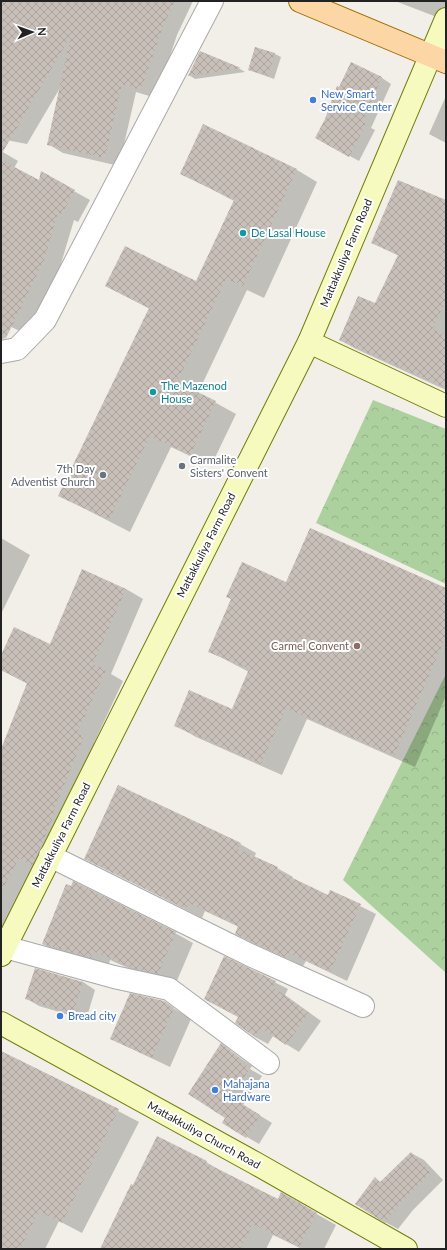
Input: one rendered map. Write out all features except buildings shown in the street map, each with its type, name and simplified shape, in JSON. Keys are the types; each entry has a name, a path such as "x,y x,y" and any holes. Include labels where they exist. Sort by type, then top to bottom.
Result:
{"main road":[{"path":"300,1 438,59"}],"street":[{"path":"1,352 17,349 45,320 212,1"},
{"name":"Mattakkuliya Farm Road","path":"3,951 309,342 438,59 446,19"},
{"path":"309,342 446,406"},
{"path":"50,856 250,955 363,1006"},
{"path":"3,951 169,989 268,1063"},
{"name":"Mattakkuliya Church Road","path":"1,1023 255,1163 406,1249"}],"green space":[{"path":"373,400 446,429 446,584 316,523"},
{"path":"446,674 446,973 343,880"}],"place":[{"name":"New Smart Service Center","path":"313,100"},
{"name":"De Lasal House","path":"243,233"},
{"name":"The Mazenod House","path":"153,392"},
{"name":"Carmalite Sisters' Convent","path":"182,466"},
{"name":"7th Day Adventist Church","path":"103,475"},
{"name":"Carmel Convent","path":"357,646"},
{"name":"Bread city","path":"60,1016"},
{"name":"Mahajana Hardware","path":"215,1090"}]}
